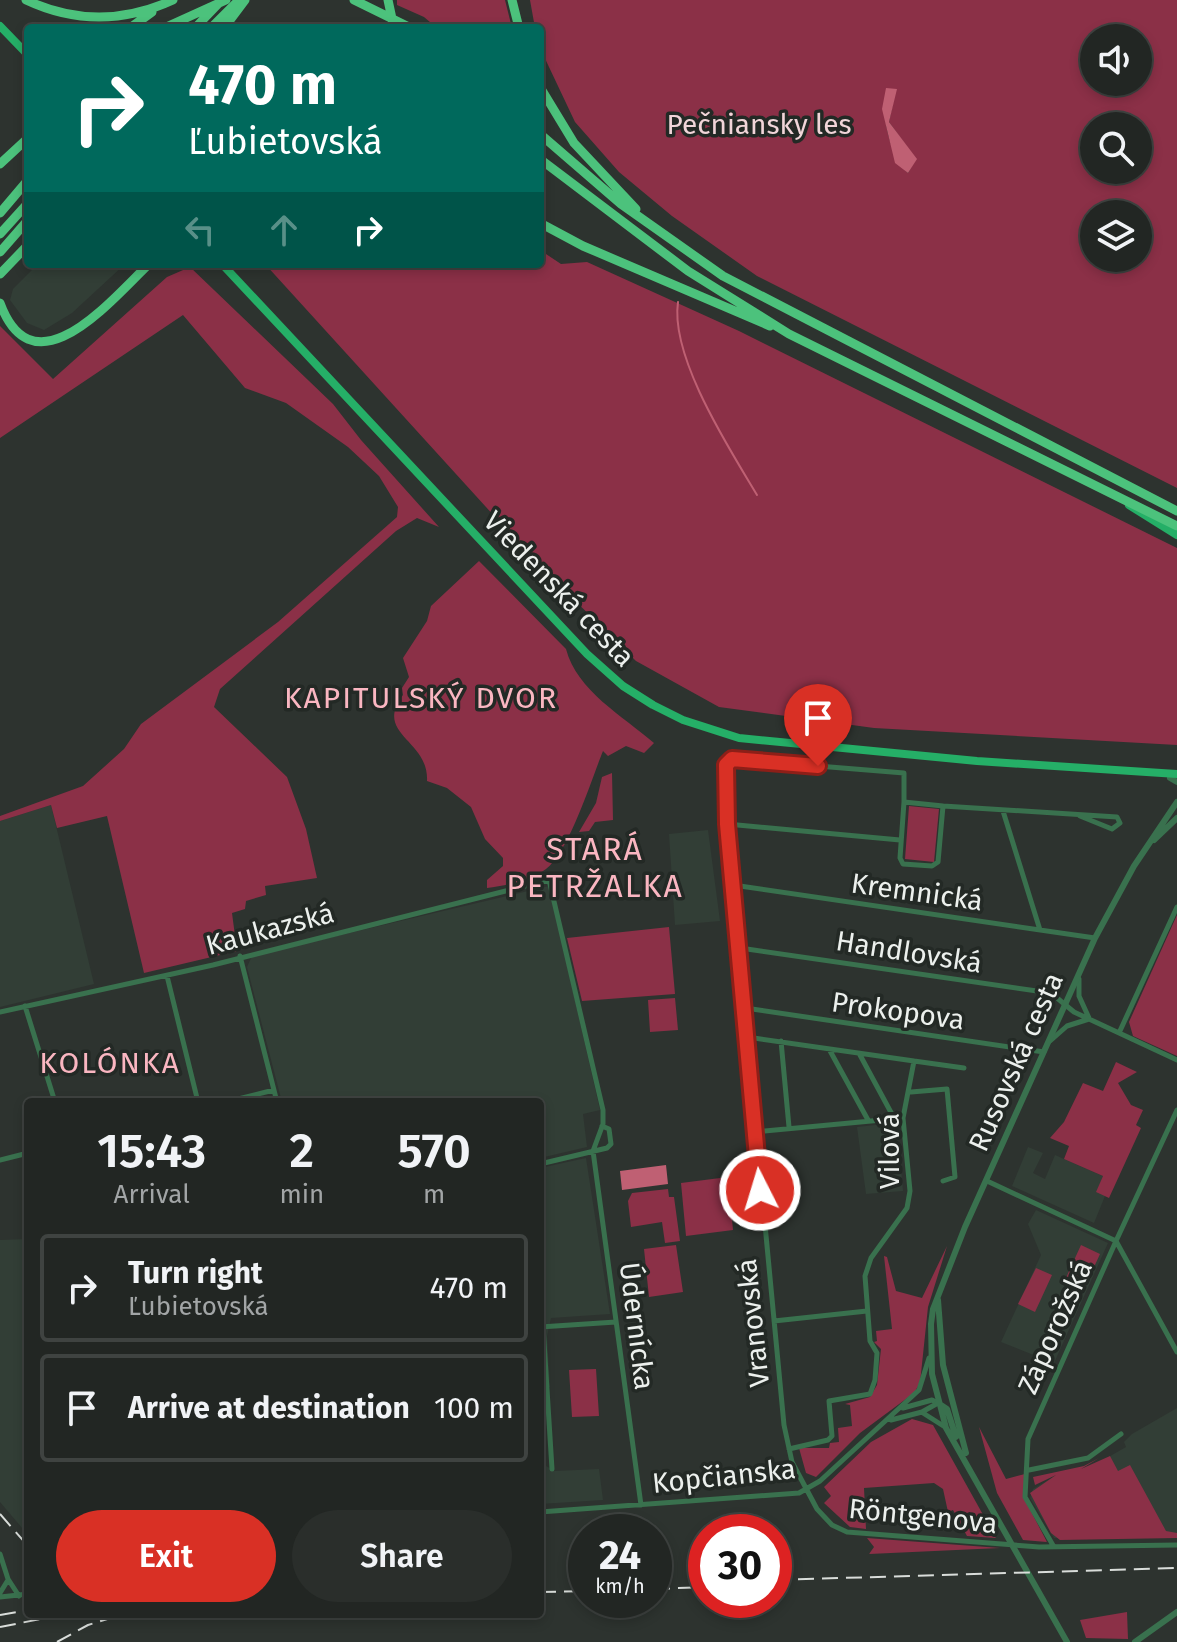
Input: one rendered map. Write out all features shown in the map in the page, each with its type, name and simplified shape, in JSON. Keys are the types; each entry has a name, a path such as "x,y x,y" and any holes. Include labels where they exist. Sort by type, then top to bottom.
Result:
{"highway":[{"path":"26,0 55,12 87,18 134,14 173,0"},
{"path":"173,24 224,0"},
{"path":"199,24 224,0"},
{"path":"215,24 239,0"},
{"path":"227,24 245,0"},
{"path":"354,0 403,24"},
{"path":"388,0 393,24"},
{"path":"512,0 518,24"},
{"path":"135,24 161,5"},
{"path":"544,94 574,143 643,217"},
{"path":"544,137 621,204 643,217 694,257 752,293 1177,509"},
{"path":"0,164 24,142"},
{"path":"544,162 688,271 789,334"},
{"path":"0,213 24,185"},
{"path":"0,234 24,207"},
{"path":"0,252 24,225"},
{"path":"544,225 583,246 789,334 1125,503 1177,526"},
{"path":"0,285 3,271 24,249"},
{"path":"0,303 9,320 28,338 42,344 55,343 96,314 145,268"}],"main road":[{"path":"0,26 24,51"},
{"name":"Viedenská cesta","path":"226,268 587,654 623,686 653,705 707,728 782,744 1175,778"},
{"path":"1125,503 1177,535"}],"street":[{"name":"Vranovská","path":"806,1490 789,1449 774,1321 727,824 726,765 732,759 904,773 904,802"},
{"path":"943,806 938,862 932,866 903,864 900,840 904,802 1117,817 1120,823 1112,829 1080,816"},
{"name":"Rusovská cesta","path":"1067,1642 958,1443 946,1428 938,1403 930,1353 933,1309 946,1273 1095,938 1176,802"},
{"path":"1003,811 1040,930"},
{"name":"Rusovská cesta","path":"1146,848 1177,818"},
{"path":"727,824 900,840"},
{"name":"Kaukazská","path":"0,1012 167,976 549,880"},
{"name":"Údernícka","path":"549,880 603,1110 602,1126 593,1151 641,1505"},
{"name":"Kremnická","path":"733,885 1095,938"},
{"path":"1119,1033 1177,907"},
{"name":"Handlovská","path":"740,948 1051,993 1090,1019 1177,1060"},
{"path":"240,956 276,1098"},
{"path":"1049,1042 1067,1026 1090,1019 1079,996 1080,974"},
{"path":"167,976 197,1098"},
{"path":"25,1006 54,1098"},
{"name":"Prokopova","path":"745,1008 1044,1052"},
{"path":"747,1037 964,1068"},
{"path":"781,1041 789,1127"},
{"path":"828,1048 868,1120"},
{"path":"859,1054 894,1118"},
{"name":"Vilová","path":"789,1449 828,1440 832,1436 829,1401 870,1394 877,1353 870,1341 867,1266 896,1227 909,1200 903,1118 911,1092 914,1061"},
{"path":"911,1092 947,1089 955,1177 943,1181"},
{"path":"242,1098 274,1090"},
{"path":"1177,1110 1116,1241 1177,1352"},
{"path":"755,1132 903,1118"},
{"name":"Údernícka","path":"593,1151 611,1144 609,1129 602,1126"},
{"path":"544,1163 593,1151"},
{"path":"0,1160 24,1154"},
{"name":"Záporožská","path":"987,1181 1116,1241 1028,1439 1029,1470"},
{"name":"Rusovská cesta","path":"938,1300 940,1346 947,1384 971,1468"},
{"path":"774,1321 867,1311"},
{"path":"544,1327 616,1322"},
{"name":"Kopčianska","path":"544,1512 792,1495 806,1490 919,1390 930,1353"},
{"path":"544,1355 552,1469"},
{"path":"938,1403 944,1397 947,1384"},
{"path":"902,1408 932,1400 938,1403 947,1409 958,1443"},
{"name":"Kopčianska","path":"887,1421 922,1412 938,1403"},
{"path":"922,1412 934,1417 946,1428"},
{"path":"1029,1470 1088,1458 1121,1434"},
{"name":"Röntgenova","path":"1029,1470 1026,1500 1055,1548"},
{"name":"Röntgenova","path":"806,1490 827,1521 847,1532 1055,1548 1177,1545"},
{"path":"0,1554 8,1579 19,1596"},
{"path":"8,1579 0,1595 24,1595"},
{"path":"1135,1642 1177,1612"}],"shaded area":[{"path":"886,88 897,89 889,122 917,159 908,173 895,163 882,109"},
{"path":"34,268 121,268 72,313 44,330 27,323 10,300 13,289"},
{"path":"51,805 94,984 0,1007 0,821"},
{"path":"708,830 720,921 675,925 669,834"},
{"path":"549,886 600,1110 583,1114 587,1147 544,1157 544,1098 281,1098 247,967 252,956"},
{"path":"893,1123 897,1127 903,1191 866,1194 857,1127"},
{"path":"1028,1147 1043,1153 1033,1173 1045,1179 1055,1155 1103,1176 1097,1191 1105,1196 1094,1223 1012,1186"},
{"path":"586,1158 610,1314 551,1318 547,1336 550,1387 544,1387 544,1167"},
{"path":"666,1165 668,1184 622,1190 620,1171"},
{"path":"1036,1210 1108,1243 1054,1363 1001,1342 1041,1255 1028,1224"},
{"path":"24,1239 24,1530 0,1502 0,1240"},
{"path":"1177,1408 1177,1538 1054,1538 1030,1498 1033,1489 1057,1475 1091,1467 1126,1447 1124,1442 1132,1434"},
{"path":"544,1466 555,1471 599,1469 603,1500 544,1504"}],"green space":[{"path":"397,0 505,0 511,24 432,24 397,5"},
{"name":"Pečniansky les","path":"530,0 1177,0 1177,488 757,276 672,216 619,172 575,122 544,56 544,24 534,24","holes":["896,89 889,122 916,159 908,173 892,148 885,114 886,95"]},
{"path":"544,253 561,264 587,262 739,331 1177,548 1177,745 874,728 719,707 636,661 536,562 269,268 544,268"},
{"path":"191,268 333,404 439,527 417,518 396,531 220,689 214,707 287,777 306,829 317,878 265,886 266,895 246,901 245,909 232,913 237,951 144,973 107,816 57,828 51,805 0,821 0,816 83,786 124,749 141,724 278,622 397,517 398,507 379,476 348,447 286,403 245,388 183,315 0,438 0,326 53,379 167,277"},
{"path":"479,561 566,649 580,678 591,690 654,743 644,753 626,746 608,756 603,751 571,831 555,860 533,877 487,888 487,880 503,866 503,858 485,839 471,807 447,788 427,781 420,755 398,729 394,719 403,695 402,688 409,677 403,658 427,621 431,606"},
{"path":"612,773 613,820 595,822 589,831 579,832 596,803 602,777"},
{"path":"909,806 939,809 934,862 905,859"},
{"path":"1177,915 1177,1056 1133,1036 1129,1022"},
{"path":"669,927 675,994 582,1001 567,938"},
{"path":"675,998 678,1030 650,1032 648,1000"},
{"path":"1116,1062 1137,1072 1118,1083 1131,1105 1143,1110 1136,1125 1141,1128 1109,1198 1096,1192 1103,1176 1064,1159 1069,1146 1050,1138 1064,1122 1083,1083 1103,1091"},
{"path":"728,1177 733,1230 686,1236 681,1183"},
{"path":"668,1189 669,1197 674,1197 680,1241 665,1243 662,1222 631,1227 628,1201 632,1193"},
{"path":"676,1245 683,1292 649,1297 644,1249"},
{"path":"1081,1245 1100,1254 1084,1289 1065,1280"},
{"path":"947,1246 928,1307 920,1383 914,1393 860,1433 816,1477 806,1473 799,1448 829,1448 830,1443 839,1442 838,1428 852,1426 850,1405 845,1404 870,1397 877,1385 881,1349 874,1342 877,1341 876,1331 892,1329 884,1256 887,1257 896,1291 922,1298"},
{"path":"1036,1268 1052,1275 1035,1312 1018,1304"},
{"path":"596,1369 599,1416 572,1417 569,1370"},
{"path":"912,1419 933,1425 996,1538 967,1536 953,1510 948,1512 943,1489 934,1483 864,1488 866,1529 850,1527 824,1503 831,1496 824,1487 871,1442"},
{"path":"979,1427 1006,1479 1025,1474 1023,1496 1047,1542 1023,1540 997,1493"},
{"path":"1110,1456 1118,1471 1130,1465 1166,1531 1177,1533 1177,1538 1060,1540 1051,1533 1030,1493 1056,1475 1035,1485 1033,1477 1084,1466 1099,1458 1081,1469"},
{"path":"867,1538 1000,1548 869,1554 874,1547"},
{"path":"1127,1612 1128,1639 1086,1638 1080,1620"}],"waterway":[{"path":"678,302 678,324 692,375 757,495"}],"railway":[{"path":"0,1514 24,1541"},
{"path":"792,1579 1177,1568"},
{"path":"672,1588 688,1588"},
{"path":"544,1592 568,1591"},
{"path":"0,1615 24,1611"},
{"path":"0,1627 46,1618"},
{"path":"57,1642 88,1625 111,1618"}],"district":[{"name":"KAPITULSKÝ DVOR","path":"421,698"},
{"name":"STARÁ PETRŽALKA","path":"595,868"},
{"name":"KOLÓNKA","path":"110,1063"}],"route":[{"path":"760,1190 727,824 726,765 732,759 818,766"}]}
